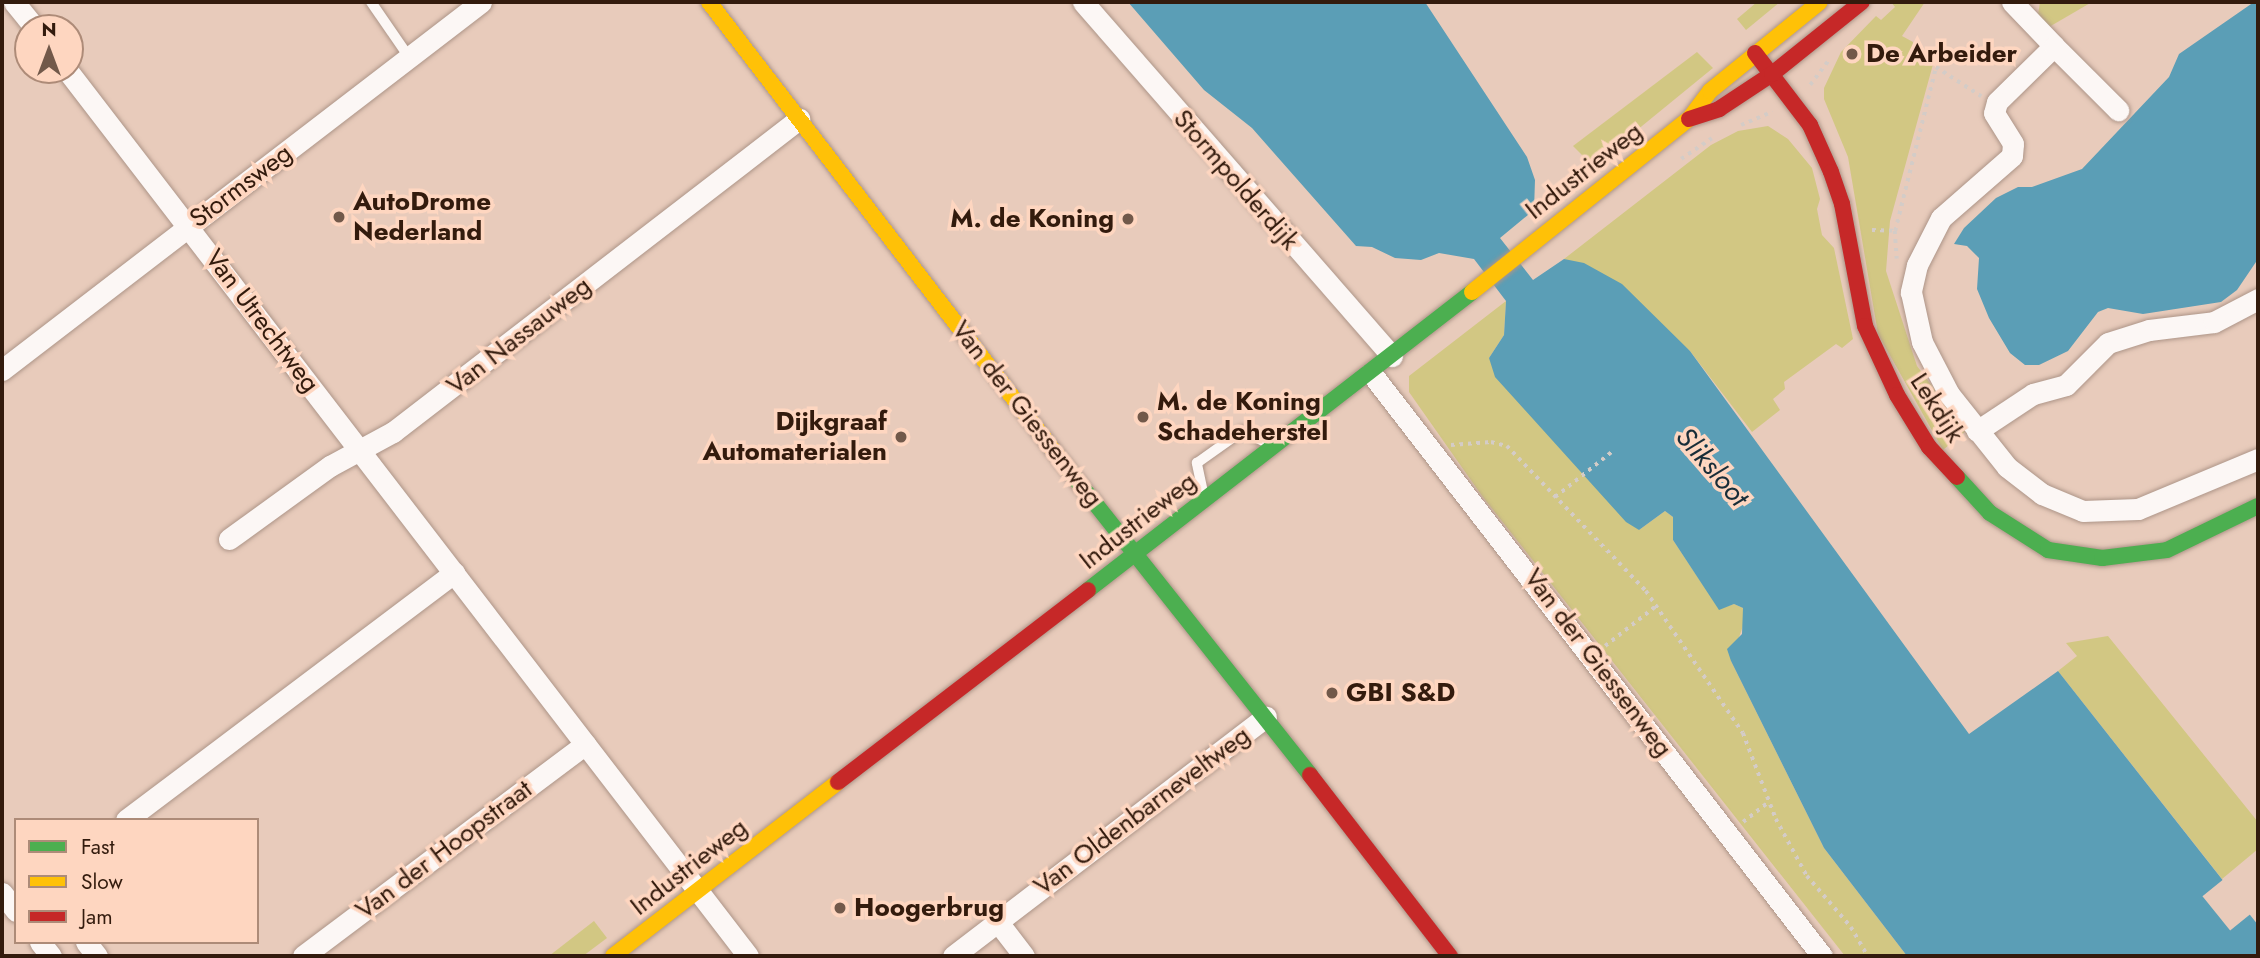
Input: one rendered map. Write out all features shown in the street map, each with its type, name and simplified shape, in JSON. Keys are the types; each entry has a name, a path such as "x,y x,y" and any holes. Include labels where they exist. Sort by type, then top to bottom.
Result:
{"street":[{"name":"Stormsweg","path":"2,370 481,2"},
{"name":"Van der Giessenweg","path":"709,2 1047,444 1137,553 1450,956"},
{"name":"Stormpolderdijk","path":"1083,2 1392,356"},
{"name":"Industrieweg","path":"613,956 1371,373 1689,119 1710,91 1820,2"},
{"name":"Industrieweg","path":"1689,119 1719,109 1772,74 1862,2"},
{"path":"2012,2 2118,110"},
{"path":"2054,46 1996,106 1994,113 2013,144 2012,156 1941,218 1917,265 1911,292 1922,342 1949,394 2007,467 2042,494 2083,511 2111,513 2138,509 2258,459"},
{"name":"Lekdijk","path":"1755,53 1810,125 1842,204 1859,306 1875,351 1929,447 1990,513 2048,550 2102,558 2167,550 2258,506"},
{"name":"Van Utrechtweg","path":"78,84 748,956"},
{"name":"Van Nassauweg","path":"229,539 330,466 393,432 799,119"},
{"path":"1977,431 2033,394 2066,385 2108,343 2138,332 2214,322 2258,299"},
{"name":"Van der Giessenweg","path":"1371,373 1431,446 1822,956"},
{"path":"129,818 454,573"},
{"name":"Van Oldenbarneveltweg","path":"953,956 1266,717"},
{"name":"Van der Hoopstraat","path":"303,956 585,744"},
{"path":"997,922 1024,956"}],"lane":[{"path":"371,2 409,57"},
{"path":"1205,500 1197,463 1242,431 1276,446"}],"path":[{"path":"1861,229 1893,230 1936,67 1996,106"},
{"path":"1728,127 1757,121 1790,101"},
{"name":"Industrieweg","path":"1673,164 1717,135"},
{"path":"1431,446 1491,442 1507,446 1656,606 1742,733 1769,802 1807,876 1851,927 1868,956"},
{"path":"1555,496 1614,450"},
{"path":"1592,656 1656,606"},
{"path":"1728,834 1769,802"}],"shaded area":[{"path":"1757,2 1780,2 1746,30 1737,19"},
{"path":"1891,2 1925,2 1902,36 1913,42 1912,55 1919,61 1928,50 1935,57 1890,221 1886,271 1917,366 1966,431 1943,450 1878,334 1848,157 1824,99 1824,88 1841,52 1876,16 1881,20 1895,7"},
{"path":"2040,2 2092,2 2049,27 2038,15"},
{"path":"1697,52 1713,68 1593,166 1573,146"},
{"path":"1768,126 1788,139 1812,168 1820,199 1817,209 1822,235 1834,248 1853,339 1842,348 1836,344 1784,382 1785,389 1773,399 1780,410 1752,432 1690,351 1596,271 1564,259 1711,145 1738,131"},
{"path":"1506,301 1504,335 1489,358 1639,530 1665,511 1673,517 1673,540 1719,609 1734,604 1743,608 1746,617 1731,661 1824,848 1907,956 1845,956 1482,496 1409,392 1409,376"},
{"path":"2108,636 2258,822 2258,849 2222,879 2058,671 2077,656 2066,643"},
{"path":"594,921 607,938 583,956 549,956"}],"water":[{"name":"Sliksloot","path":"1128,2 1425,2 1527,157 1535,180 1534,210 1500,238 1533,280 1564,259 1584,263 1622,284 1690,351 1969,734 2058,671 2258,925 2258,956 1907,956 1824,848 1731,661 1727,649 1742,634 1743,608 1734,604 1719,610 1673,540 1673,517 1665,511 1639,530 1626,522 1495,377 1489,358 1504,335 1506,301 1474,259 1439,253 1421,260 1395,258 1372,247 1356,246 1252,128 1204,90"},
{"path":"2254,2 2258,2 2258,259 2237,290 2221,302 2143,314 2108,308 2098,312 2068,351 2039,365 2025,365 2010,353 1989,318 1977,289 1979,258 1967,246 1954,244 1964,228 1996,198 2018,187 2032,187 2082,169 2169,77 2179,54"}],"pier":[{"path":"2225,878 2253,912 2230,930 2202,896"}],"traffic: fast":[{"path":"1088,590 1472,292"},
{"path":"1067,468 1310,775"},
{"path":"1957,477 1990,513 2048,550 2102,558 2167,550 2258,506"}],"traffic: slow":[{"path":"709,2 1067,468"},
{"path":"1472,292 1689,119 1710,91 1820,2"},
{"path":"613,956 838,782"}],"traffic: jam":[{"path":"1689,119 1719,109 1772,74 1862,2"},
{"path":"1755,53 1810,125 1831,172 1842,204 1865,326 1897,395 1929,447 1957,477"},
{"path":"838,782 1088,590"},
{"path":"1310,775 1450,956"}],"place":[{"name":"De Arbeider","path":"1852,54"},
{"name":"AutoDrome Nederland","path":"339,217"},
{"name":"M. de Koning","path":"1128,219"},
{"name":"M. de Koning Schadeherstel","path":"1143,417"},
{"name":"Dijkgraaf Automaterialen","path":"901,437"},
{"name":"GBI S&D","path":"1332,693"},
{"name":"Hoogerbrug","path":"840,908"}]}
